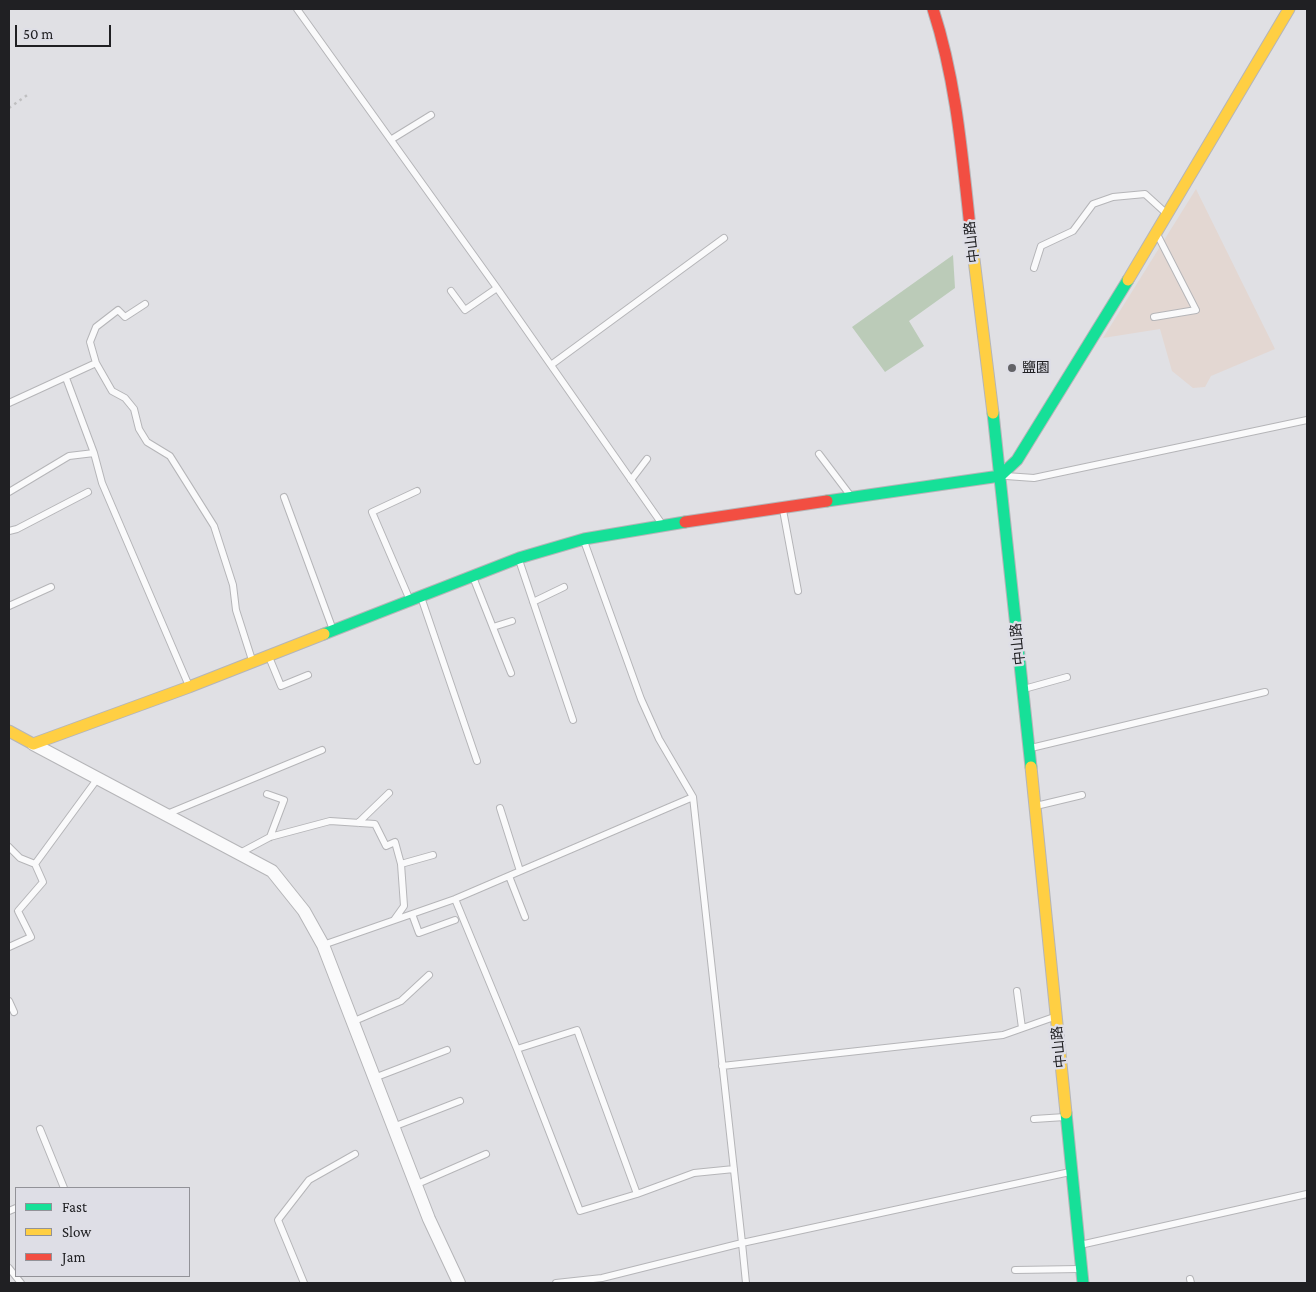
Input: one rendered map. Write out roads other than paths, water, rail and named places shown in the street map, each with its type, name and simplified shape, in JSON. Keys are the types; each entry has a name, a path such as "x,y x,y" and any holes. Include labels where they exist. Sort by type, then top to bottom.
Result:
{"street":[{"name":"中山路","path":"933,9 941,34 955,97 1000,476 1083,1283"},
{"path":"33,744 189,687 519,558 584,539 662,525 1000,476 1017,460 1168,215 1289,9"},
{"path":"9,731 272,871 304,911 323,945 415,1185 459,1283"}],"lane":[{"path":"298,9 392,139 662,525"},
{"path":"392,139 431,115"},
{"path":"1034,268 1041,246 1073,231 1093,204 1113,197 1145,194 1168,215"},
{"path":"1154,317 1196,310 1157,233"},
{"path":"551,365 724,238"},
{"path":"451,291 464,310 497,288"},
{"path":"145,304 125,318 118,310 96,327 90,342 96,363 112,391 125,398 134,409 139,429 146,442 170,456 214,526 233,585 236,610 253,662"},
{"path":"9,403 96,363"},
{"path":"66,378 94,452 102,483 189,687"},
{"path":"1000,476 1034,478 1307,420"},
{"path":"9,492 68,456 94,452"},
{"path":"819,454 852,498"},
{"path":"631,480 647,459"},
{"path":"417,491 372,512 415,598 477,761"},
{"path":"9,532 88,492"},
{"path":"284,498 334,631"},
{"path":"783,508 798,591"},
{"path":"584,539 641,699 660,739 693,797 746,1283"},
{"path":"519,558 573,720"},
{"path":"472,576 511,673"},
{"path":"9,606 51,587"},
{"path":"533,602 564,587"},
{"path":"493,627 512,621"},
{"path":"268,656 281,686 308,676"},
{"path":"1023,690 1067,677"},
{"path":"1029,749 1265,692"},
{"path":"167,814 322,750"},
{"path":"35,864 98,778"},
{"path":"358,823 389,793"},
{"path":"268,794 284,800 270,837"},
{"path":"1035,806 1082,795"},
{"path":"323,945 455,899 693,797"},
{"path":"500,808 520,871"},
{"path":"239,854 270,837 330,821 375,824 386,846 395,842 401,864 404,906 394,920"},
{"path":"9,847 20,858 35,864 43,882 18,911 31,937 9,947"},
{"path":"401,864 433,855"},
{"path":"509,876 525,917"},
{"path":"455,899 517,1049 580,1211 637,1194 694,1173 734,1169"},
{"path":"412,914 419,932 455,920"},
{"path":"352,1022 401,1000 429,975"},
{"path":"1017,991 1022,1028"},
{"path":"9,1001 14,1012"},
{"path":"722,1066 1003,1035 1056,1017"},
{"path":"517,1049 577,1030 637,1194"},
{"path":"374,1078 447,1050"},
{"path":"393,1126 460,1102"},
{"path":"1034,1120 1066,1116"},
{"path":"40,1129 64,1187"},
{"path":"304,1283 278,1220 308,1180 355,1154"},
{"path":"415,1185 486,1154"},
{"path":"556,1283 602,1280 742,1243 1072,1171"},
{"path":"1078,1245 1307,1194"},
{"path":"1015,1270 1081,1269"}],"place":[{"name":"鹽園","path":"1012,368"}]}
